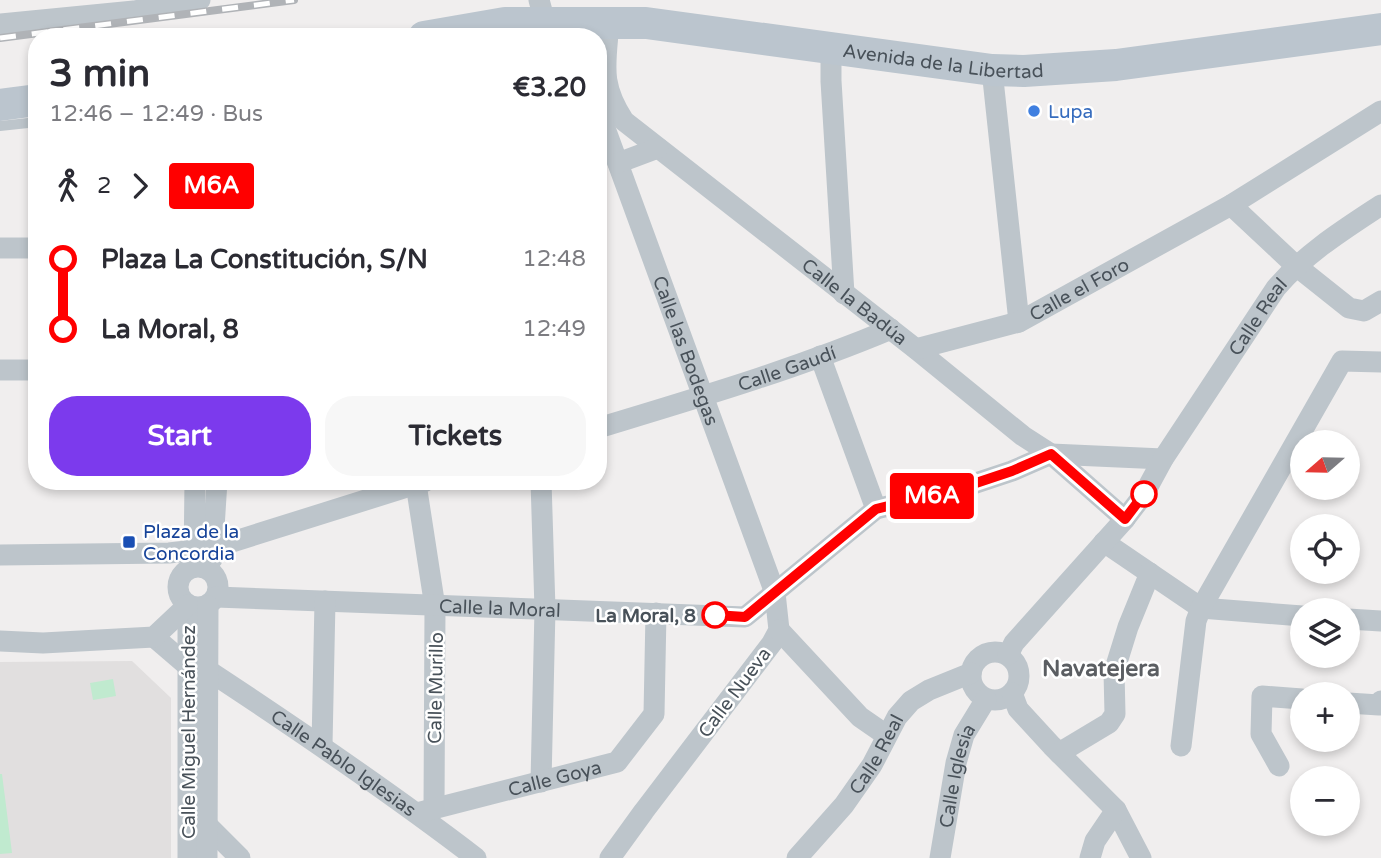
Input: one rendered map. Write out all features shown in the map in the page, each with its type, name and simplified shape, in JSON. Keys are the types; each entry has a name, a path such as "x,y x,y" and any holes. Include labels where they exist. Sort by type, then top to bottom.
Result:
{"main road":[{"name":"Avenida de la Libertad","path":"510,28 556,20 646,23 1024,71 1116,65 1381,29"},
{"path":"0,105 28,101"}],"street":[{"path":"0,24 134,11 200,0"},
{"name":"Calle la Badúa","path":"607,50 609,22"},
{"path":"831,46 844,294"},
{"path":"992,69 1019,322"},
{"name":"Calle la Badúa","path":"607,84 615,107 624,121 891,329 1023,436 1051,454 1125,519"},
{"path":"607,109 624,121"},
{"name":"Calle el Foro","path":"916,349 1019,322 1231,205 1381,111"},
{"name":"Calle las Bodegas","path":"607,133 775,593"},
{"path":"618,163 658,148"},
{"path":"1231,205 1295,265 1349,308 1364,312 1381,301"},
{"name":"Calle Real","path":"1125,519 1144,494 1163,459 1276,288 1295,265 1330,238 1381,205"},
{"path":"0,248 28,248"},
{"name":"Calle Gaudí","path":"607,425 702,397 891,329"},
{"path":"820,356 876,509"},
{"path":"1181,746 1196,621 1201,608 1342,360 1381,362"},
{"path":"0,370 28,370"},
{"path":"775,593 876,509 961,488 1012,471 1051,454 1163,459"},
{"path":"0,641 43,643 154,637 204,603 219,588 217,579 203,559 196,490"},
{"path":"203,559 216,490"},
{"path":"204,603 181,598 177,589 179,579 185,571 203,559 401,490"},
{"name":"Calle Murillo","path":"422,490 435,607 426,811"},
{"path":"541,490 545,608 541,782"},
{"path":"1008,656 1014,643 1125,519"},
{"path":"1104,542 1201,608 1290,614"},
{"path":"0,555 203,559"},
{"path":"1059,753 1109,723 1115,714 1114,672 1128,626 1150,573"},
{"name":"Calle la Moral","path":"204,603 326,601 745,617 775,593"},
{"name":"Calle Nueva","path":"610,858 772,643 779,630 775,593"},
{"path":"322,745 326,601"},
{"name":"Calle Miguel Hernández","path":"188,858 204,603"},
{"name":"Calle Goya","path":"426,811 617,762 654,714 656,613"},
{"path":"1360,620 1381,621"},
{"path":"779,630 860,717 886,735"},
{"name":"Calle Pablo Iglesias","path":"154,637 199,669 426,811 476,858"},
{"path":"990,652 1008,656 1019,670 1019,679 1012,693 1003,699 986,699 977,692 972,683 974,663 990,652"},
{"name":"Calle Miguel Hernández","path":"199,669 208,827 207,858"},
{"name":"Calle Real","path":"797,858 844,805 872,765 897,717 911,701 929,690 971,673"},
{"path":"1012,693 1018,709 1116,810 1141,858"},
{"path":"1279,766 1261,734 1262,696 1290,698"},
{"name":"Calle Iglesia","path":"940,858 956,763 964,735 986,699"},
{"path":"1360,704 1380,705 1381,702"},
{"path":"1090,858 1095,841 1116,810"},
{"path":"208,827 240,858"}],"lane":[{"path":"0,126 28,123"}],"shaded area":[{"path":"132,661 171,698 171,858 0,858 0,662"}],"green space":[{"path":"113,679 116,696 93,700 90,683"},
{"path":"0,774 12,853 0,854"}],"railway":[{"path":"77,28 294,0"},
{"path":"0,38 28,34"}],"bus line":[{"name":"M6A","path":"715,615 745,617 876,509 961,488 1012,471 1051,454 1125,519 1144,494"}],"place":[{"name":"Lupa","path":"1034,111"},
{"name":"Plaza de la Concordia","path":"129,542"},
{"name":"La Moral, 8","path":"715,615"}],"district":[{"name":"Navatejera","path":"1101,668"}]}
